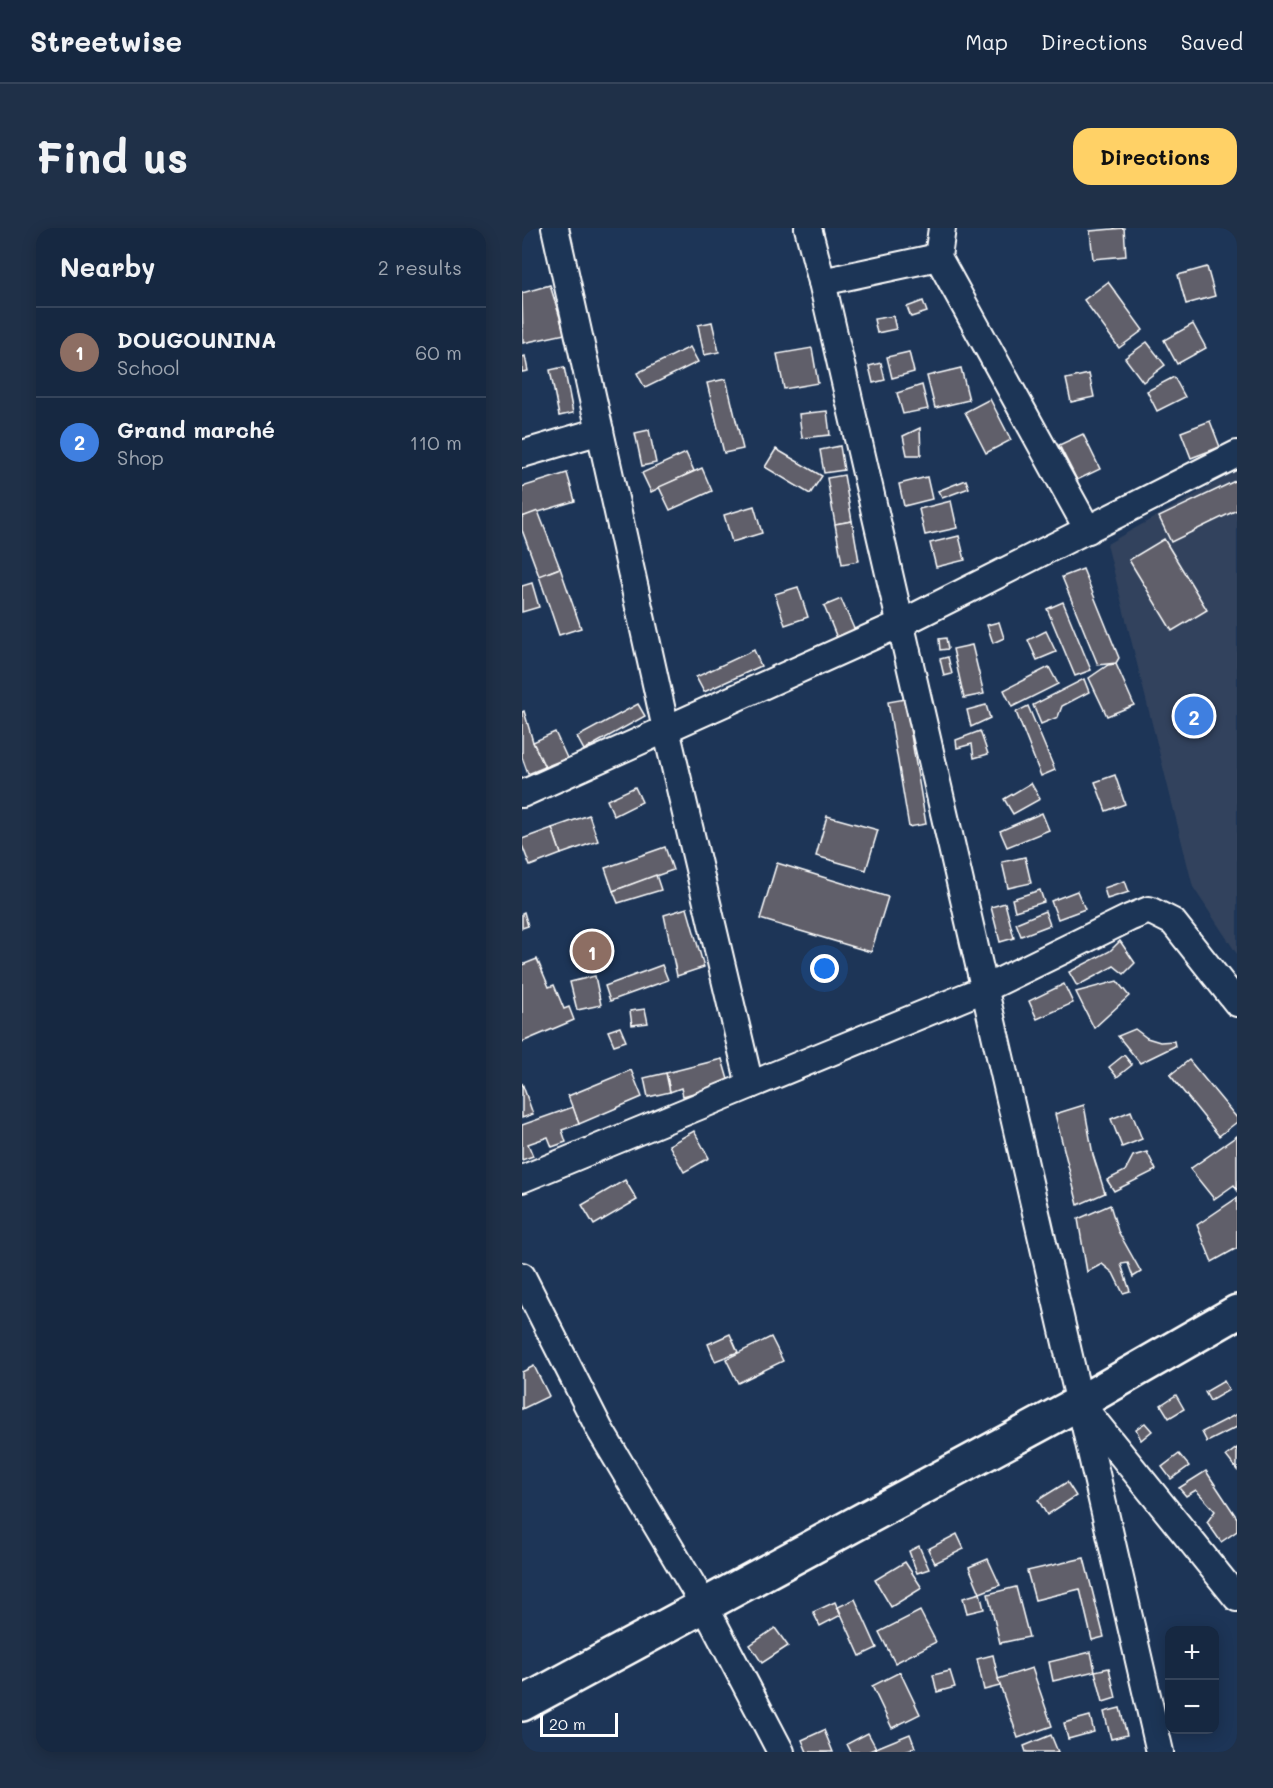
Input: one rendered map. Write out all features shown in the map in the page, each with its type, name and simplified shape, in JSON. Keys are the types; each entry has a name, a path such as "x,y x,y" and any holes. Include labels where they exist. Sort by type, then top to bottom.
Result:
{"street":[{"path":"555,228 666,729 750,1085"},
{"path":"808,228 1160,1752"},
{"path":"942,228 938,257 1088,530"},
{"path":"822,282 938,257"},
{"path":"522,454 600,431"},
{"path":"522,794 900,624 1237,454"},
{"path":"522,1179 984,989 1149,910 1173,922 1237,1003"},
{"path":"522,1276 600,1430 704,1605 781,1752"},
{"path":"522,1704 1079,1402 1237,1312"},
{"path":"1079,1402 1237,1598"}],"shaded area":[{"path":"1237,471 1237,954 1193,887 1107,544"}],"building":[{"path":"1124,228 1126,256 1093,259 1090,231"},
{"path":"1207,267 1215,296 1186,304 1178,275"},
{"path":"1108,282 1143,330 1119,348 1084,300"},
{"path":"550,285 565,334 523,343 522,293"},
{"path":"923,301 927,312 911,317 907,307"},
{"path":"893,316 896,329 877,333 874,319"},
{"path":"712,322 719,352 704,355 698,325"},
{"path":"1193,324 1206,348 1177,364 1164,340"},
{"path":"1147,342 1165,365 1143,382 1125,358"},
{"path":"690,347 698,362 645,388 637,373"},
{"path":"812,348 818,383 784,389 777,354"},
{"path":"909,352 914,372 892,378 887,357"},
{"path":"525,356 528,371 522,372 522,357"},
{"path":"881,363 885,380 873,383 869,366"},
{"path":"564,367 573,413 559,416 550,370"},
{"path":"961,368 969,400 935,408 927,376"},
{"path":"1089,374 1094,397 1071,402 1066,379"},
{"path":"1174,377 1185,397 1157,411 1147,391"},
{"path":"726,379 743,449 724,453 707,383"},
{"path":"922,385 928,409 903,414 897,393"},
{"path":"990,399 1011,440 986,453 965,412"},
{"path":"827,411 830,435 802,438 799,414"},
{"path":"1210,421 1220,447 1191,458 1181,432"},
{"path":"920,428 921,455 907,455 903,436"},
{"path":"649,430 656,463 642,466 635,433"},
{"path":"1083,434 1100,469 1077,480 1059,445"},
{"path":"840,446 844,470 824,473 820,450"},
{"path":"776,449 822,476 810,494 765,467"},
{"path":"686,453 694,471 651,492 642,473"},
{"path":"702,468 712,491 670,510 659,487"},
{"path":"567,473 575,501 522,517 522,487"},
{"path":"844,475 852,521 835,524 827,478"},
{"path":"927,477 932,499 904,506 899,484"},
{"path":"966,480 969,488 942,498 938,491"},
{"path":"1237,480 1237,510 1171,542 1159,517"},
{"path":"951,501 957,528 925,535 919,509"},
{"path":"754,506 762,533 732,542 724,515"},
{"path":"538,511 560,568 539,576 522,530 522,517"},
{"path":"852,521 859,561 842,564 835,524"},
{"path":"959,536 965,560 936,567 930,543"},
{"path":"1164,539 1207,610 1172,631 1129,560"},
{"path":"560,568 581,628 559,635 539,576"},
{"path":"1083,569 1119,658 1116,663 1098,665 1062,577"},
{"path":"532,583 539,607 522,612 522,586"},
{"path":"798,587 808,617 785,625 775,594"},
{"path":"841,599 855,631 837,638 824,606"},
{"path":"1063,602 1091,670 1075,676 1047,609"},
{"path":"999,622 1004,638 993,643 987,625"},
{"path":"1046,631 1056,652 1037,660 1028,640"},
{"path":"946,638 948,649 940,650 939,639"},
{"path":"972,645 984,694 964,698 953,649"},
{"path":"754,650 761,666 704,692 696,677"},
{"path":"948,657 952,674 944,676 940,659"},
{"path":"1116,664 1134,705 1107,716 1089,678 1108,665"},
{"path":"1049,667 1058,684 1012,707 1004,690"},
{"path":"1084,679 1089,692 1062,706 1058,717 1041,724 1033,705"},
{"path":"905,699 926,824 909,827 888,702"},
{"path":"638,704 645,716 584,750 577,737"},
{"path":"986,705 990,718 971,727 967,710"},
{"path":"1028,706 1055,770 1041,776 1016,712"},
{"path":"524,711 533,742 545,767 528,774 522,757 522,712"},
{"path":"980,731 988,754 974,758 972,744 957,748 956,740"},
{"path":"555,732 567,758 545,767 533,742"},
{"path":"1115,775 1125,804 1106,811 1095,782"},
{"path":"1031,783 1040,799 1013,814 1004,799"},
{"path":"635,787 642,802 614,816 607,800"},
{"path":"1042,813 1049,830 1007,847 1000,831"},
{"path":"589,815 598,841 561,854 552,828"},
{"path":"827,816 878,830 866,870 816,856"},
{"path":"552,828 561,854 530,866 522,839"},
{"path":"665,847 673,870 613,891 605,868"},
{"path":"1025,857 1031,883 1008,888 1002,862"},
{"path":"777,863 888,897 871,952 760,919"},
{"path":"656,875 661,890 618,903 613,891"},
{"path":"1125,881 1129,892 1107,899 1104,888"},
{"path":"1040,890 1044,902 1015,911 1012,899"},
{"path":"1077,891 1085,909 1058,919 1051,901"},
{"path":"1005,903 1014,938 1000,942 991,907"},
{"path":"687,908 704,967 677,976 664,915"},
{"path":"1045,911 1050,925 1021,936 1016,923"},
{"path":"524,912 528,926 522,928 522,913"},
{"path":"597,937 604,954 591,959 583,942"},
{"path":"1120,941 1135,963 1124,974 1114,966 1077,986 1069,972 1110,951"},
{"path":"537,959 549,987 554,985 564,1009 569,1007 574,1020 522,1042 522,965"},
{"path":"662,965 668,980 610,1001 605,986"},
{"path":"595,976 601,1005 577,1010 570,982"},
{"path":"1117,981 1129,996 1094,1028 1076,992"},
{"path":"1064,984 1073,1003 1037,1019 1029,1001"},
{"path":"645,1009 648,1023 632,1025 630,1011"},
{"path":"620,1027 626,1041 614,1045 608,1031"},
{"path":"1135,1029 1147,1038 1160,1042 1174,1041 1175,1046 1140,1063 1118,1036"},
{"path":"1124,1055 1132,1065 1117,1077 1109,1067"},
{"path":"722,1059 729,1083 683,1096 681,1088 670,1092 666,1073"},
{"path":"1189,1060 1237,1118 1237,1122 1219,1136 1170,1075"},
{"path":"631,1070 642,1097 579,1124 568,1096"},
{"path":"666,1073 670,1092 648,1097 644,1078"},
{"path":"522,1083 533,1114 522,1118"},
{"path":"1084,1105 1093,1155 1105,1193 1078,1205 1055,1114"},
{"path":"573,1107 579,1124 562,1130 566,1142 552,1147 548,1137 528,1144 533,1156 522,1160 522,1125"},
{"path":"1131,1111 1142,1139 1122,1147 1111,1119"},
{"path":"694,1131 709,1158 684,1172 669,1145"},
{"path":"1237,1136 1237,1190 1234,1185 1214,1199 1190,1169"},
{"path":"1147,1152 1156,1170 1114,1191 1107,1180 1125,1171 1133,1156"},
{"path":"625,1180 637,1200 594,1225 582,1205"},
{"path":"1237,1198 1237,1248 1212,1262 1197,1225"},
{"path":"1110,1205 1118,1231 1141,1272 1133,1277 1128,1263 1121,1264 1130,1291 1123,1293 1113,1273 1102,1264 1087,1272 1078,1219"},
{"path":"730,1334 738,1352 715,1361 708,1344"},
{"path":"771,1337 783,1361 738,1383 726,1359"},
{"path":"534,1366 549,1396 522,1409 522,1372"},
{"path":"1224,1381 1229,1390 1210,1401 1205,1392"},
{"path":"1176,1395 1184,1409 1169,1418 1161,1405"},
{"path":"1237,1414 1237,1427 1207,1442 1202,1432"},
{"path":"1145,1423 1152,1431 1141,1440 1136,1429"},
{"path":"1237,1448 1237,1470 1226,1456"},
{"path":"1179,1454 1189,1466 1171,1479 1162,1467"},
{"path":"1206,1471 1237,1518 1237,1531 1221,1542 1207,1522 1215,1511 1196,1490 1186,1496 1179,1488"},
{"path":"1067,1482 1076,1496 1047,1515 1038,1500"},
{"path":"957,1534 964,1549 935,1563 928,1549"},
{"path":"919,1546 929,1569 917,1573 909,1551"},
{"path":"1084,1558 1104,1637 1092,1640 1080,1589 1035,1600 1027,1571"},
{"path":"988,1559 1000,1585 980,1593 969,1567"},
{"path":"905,1562 922,1588 891,1607 875,1580"},
{"path":"1016,1587 1029,1637 1000,1643 988,1594"},
{"path":"980,1593 984,1609 967,1613 963,1598"},
{"path":"855,1599 877,1648 860,1656 838,1607"},
{"path":"835,1602 841,1615 820,1626 813,1612"},
{"path":"920,1611 936,1642 895,1663 879,1632"},
{"path":"775,1628 788,1646 762,1663 750,1645"},
{"path":"1091,1652 1095,1671 1053,1681 1049,1662"},
{"path":"993,1655 1000,1686 984,1690 977,1659"},
{"path":"1032,1668 1052,1726 1018,1738 998,1679"},
{"path":"1109,1668 1116,1698 1103,1702 1095,1671"},
{"path":"950,1671 955,1687 937,1692 933,1675"},
{"path":"900,1672 920,1714 892,1728 872,1686"},
{"path":"1120,1708 1127,1735 1111,1739 1104,1712"},
{"path":"1090,1716 1094,1732 1068,1739 1064,1723"},
{"path":"824,1730 833,1752 807,1752 802,1740"},
{"path":"868,1733 876,1748 868,1752 851,1752 847,1744"},
{"path":"910,1734 915,1747 903,1752 877,1752 876,1748"},
{"path":"1051,1735 1058,1752 1026,1752 1024,1746"}],"place":[{"name":"Grand marché","path":"1194,716"},
{"name":"DOUGOUNINA","path":"592,951"}]}
